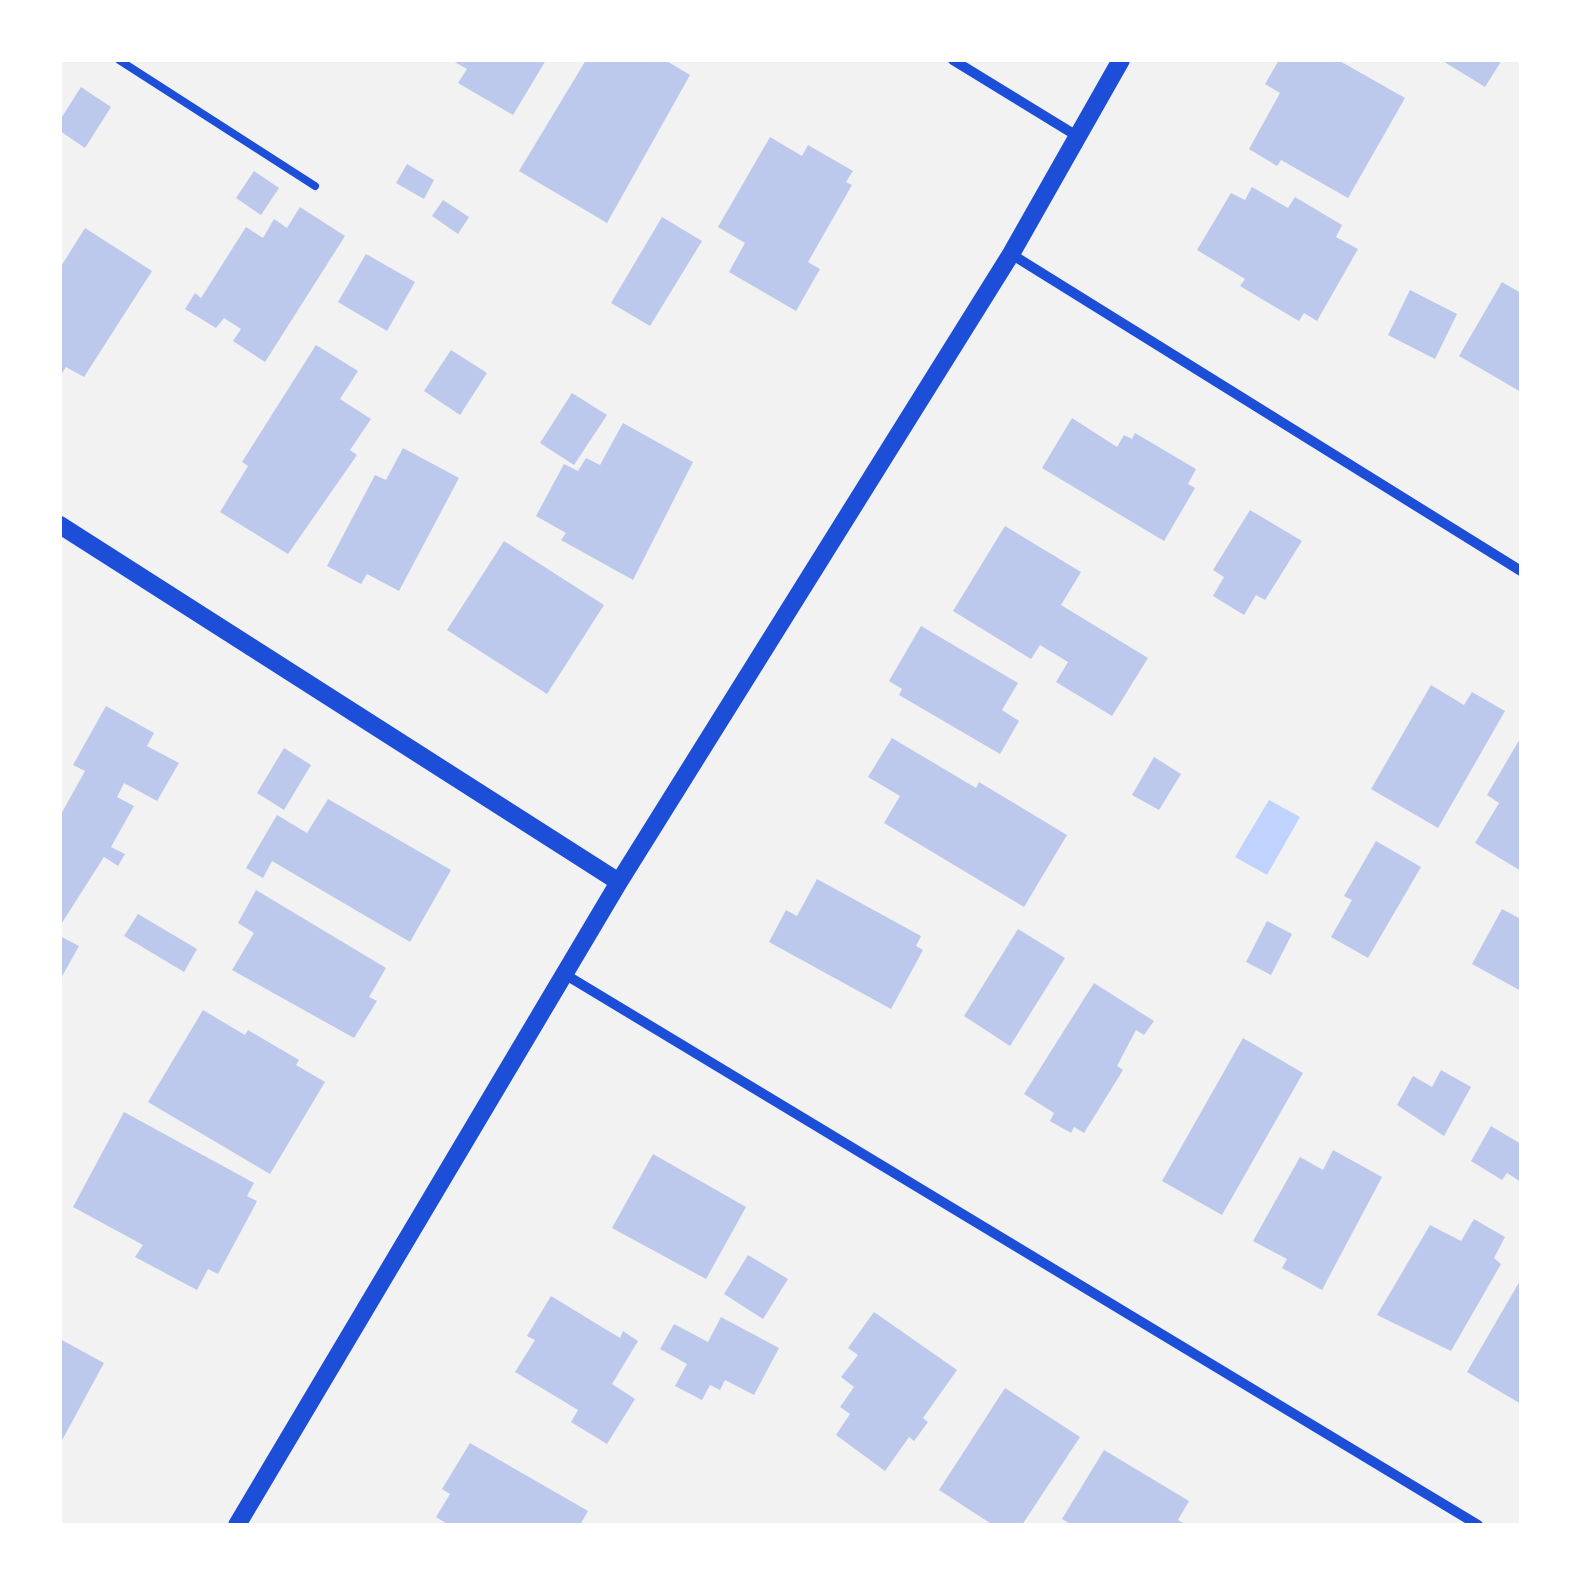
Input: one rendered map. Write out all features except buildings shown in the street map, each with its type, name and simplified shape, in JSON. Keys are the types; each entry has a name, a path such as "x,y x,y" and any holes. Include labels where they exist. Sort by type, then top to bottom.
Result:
{"street":[{"path":"953,60 1077,136"},
{"path":"237,1525 620,882 1011,254 1122,60"},
{"path":"1011,254 1521,572"},
{"path":"60,525 620,882"},
{"path":"566,975 1478,1525"}],"lane":[{"path":"119,60 316,186"}],"water":[{"path":"1269,800 1300,817 1267,875 1235,857"}]}
